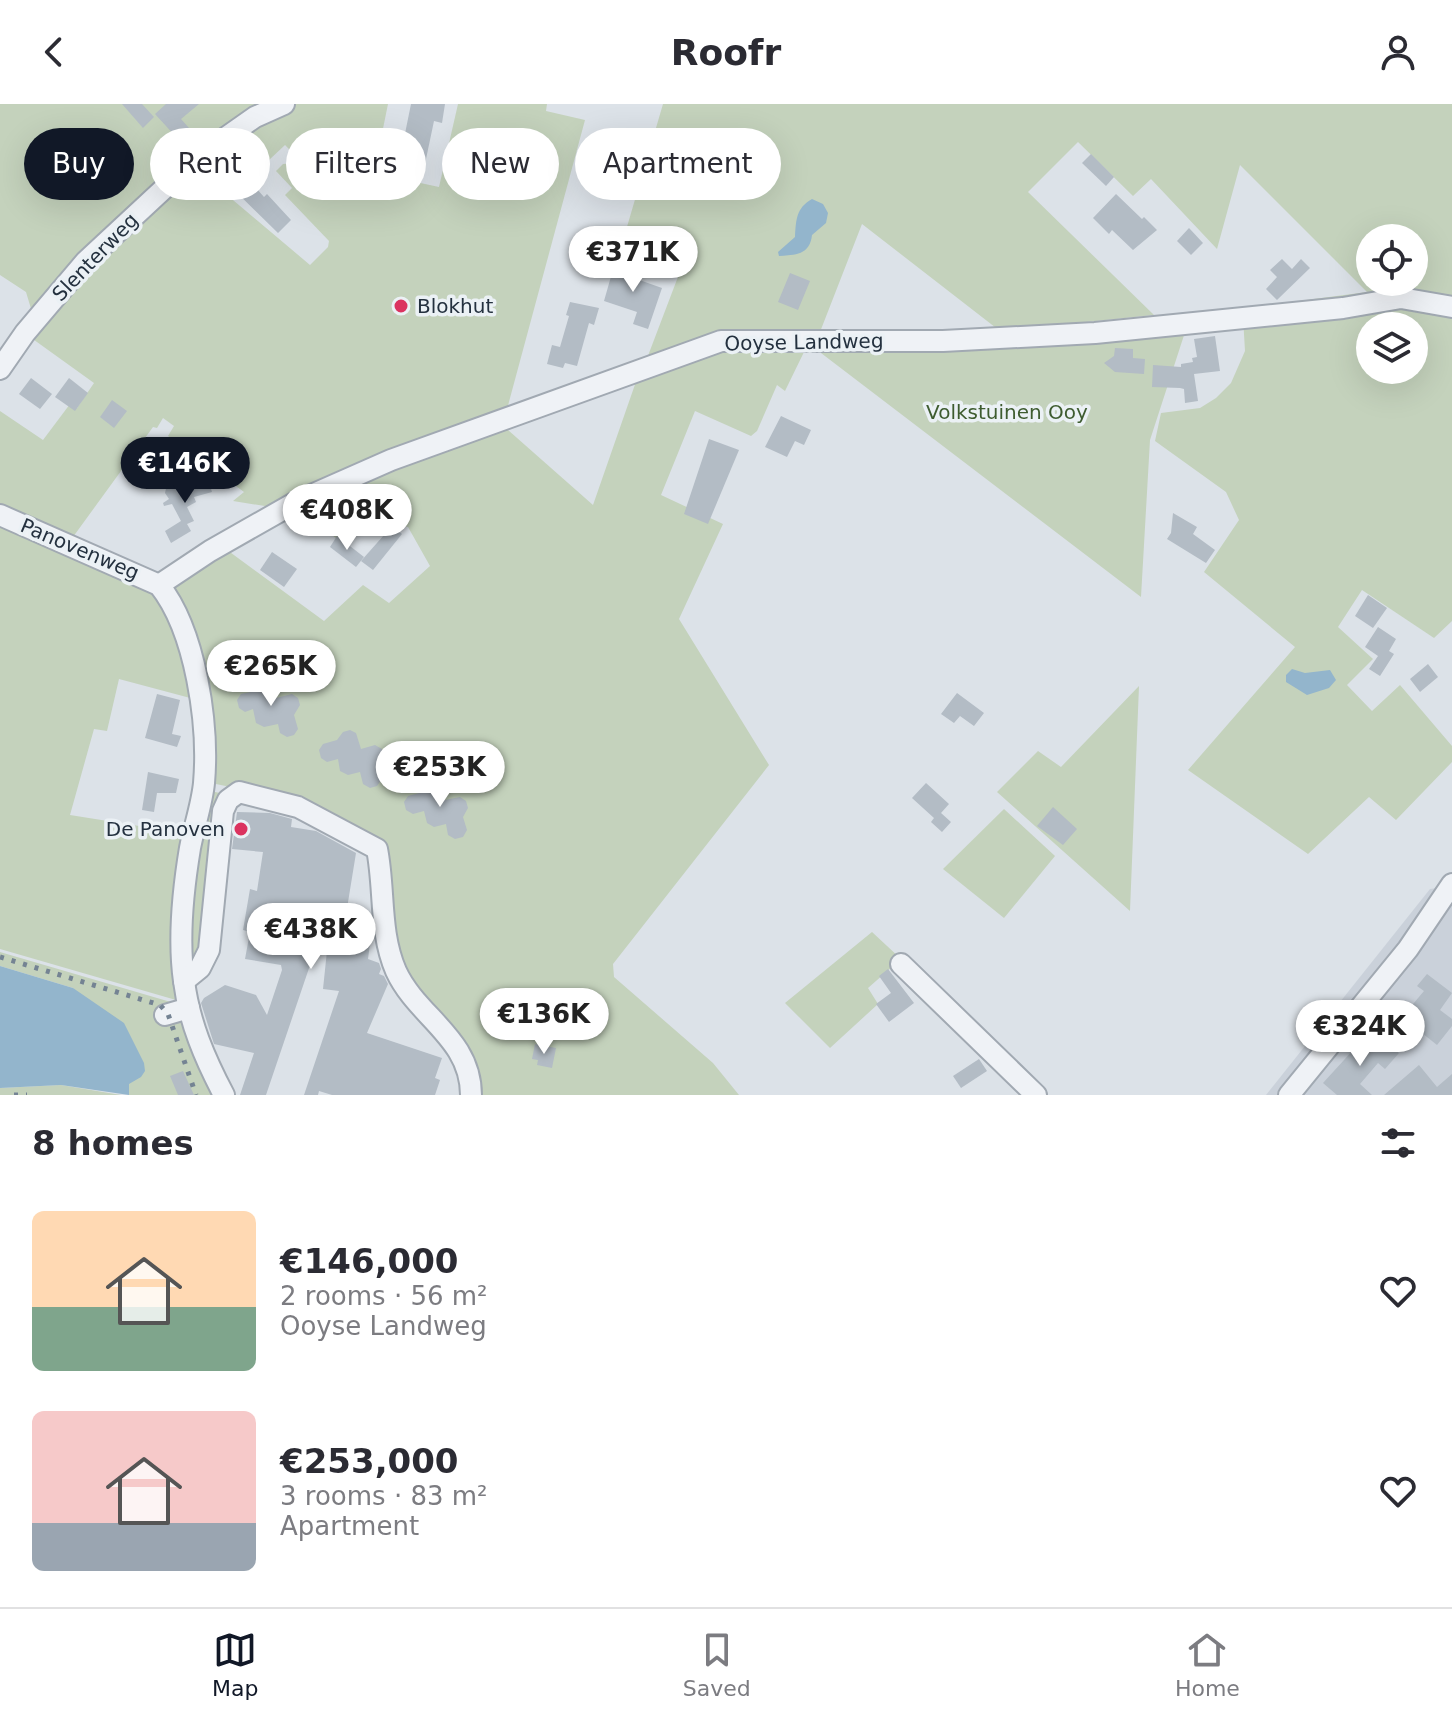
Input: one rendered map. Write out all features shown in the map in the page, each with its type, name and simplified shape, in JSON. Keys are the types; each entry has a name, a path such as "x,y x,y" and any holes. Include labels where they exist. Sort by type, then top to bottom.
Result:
{"street":[{"name":"Slenterweg","path":"0,369 25,333 86,261 198,157 255,117 284,104"},
{"name":"Ooyse Landweg","path":"159,585 210,551 298,501 391,460 721,341 943,341 1095,333 1343,308 1401,298 1452,307"},
{"name":"Panovenweg","path":"0,515 159,585 172,604 192,656 202,706 203,785 189,852 185,893 182,939 184,981 200,1049 224,1095"},
{"path":"184,981 200,968 209,950 223,811 228,800 239,792 298,807 377,849 386,940 397,973 463,1055 471,1095"},
{"path":"1289,1095 1408,949 1452,884"},
{"path":"901,964 1036,1095"},
{"path":"165,1015 189,1008"}],"shaded area":[{"path":"1452,886 1452,1095 1266,1095 1430,889"}],"green space":[{"path":"0,104 265,104 238,128 150,128 150,200 157,200 32,312 26,292 0,275"},
{"path":"296,104 388,104 383,128 286,128 286,146 270,159 270,128 250,128"},
{"path":"458,104 547,104 546,111 585,120 583,128 575,128 575,157 506,413 271,507 233,501 244,492 168,436 174,426 163,418 157,428 153,427 73,537 0,506 0,411 43,440 70,404 77,408 94,383 30,337 65,292 160,200 233,200 310,265 328,247 329,241 290,200 426,200 426,184 439,187 442,174 442,200 559,200 559,128 453,128"},
{"path":"663,104 1452,104 1452,302 1367,297 1270,306 1356,293 1356,296 1428,296 1428,224 1356,224 1356,281 1240,165 1217,249 1151,179 1133,196 1078,142 1028,192 1154,315 1000,331 862,224 820,332 646,361 684,261 624,237 635,200 781,200 781,128 656,128"},
{"path":"286,164 286,182 276,171"},
{"path":"1344,306 1452,309 1452,621 1434,638 1362,590 1338,627 1373,659 1347,685 1372,711 1400,685 1452,746 1452,762 1396,820 1369,797 1308,854 1188,770 1295,647 1204,572 1239,520 1226,492 1155,441 1161,413 1200,408 1216,398 1231,383 1245,351 1243,317"},
{"name":"Volkstuinen Ooy","path":"1187,326 1150,440 1141,597 821,353"},
{"path":"769,341 804,352 785,391 777,385 757,431 751,436 695,411 661,495 723,524 679,619 769,765 613,964 614,977 713,1063 739,1095 474,1095 392,950 386,852 294,800 211,783 173,585 223,547 324,621 363,585 389,603 430,566 408,527 369,515 348,537 343,533 337,539 298,506 500,423 593,505 639,373 709,349"},
{"path":"0,520 156,591 174,628 194,699 119,679 107,731 94,729 70,815 183,833 171,938 176,1000 0,949"},
{"path":"1139,686 1130,911 997,792 1038,751 1061,767"},
{"path":"211,791 224,794 203,956 188,955 192,904"},
{"path":"1004,809 1055,856 1004,918 943,869"},
{"path":"872,932 901,959 868,988 878,1004 830,1048 785,1003"},
{"path":"0,952 181,1005 215,1095 129,1095 129,1084 73,988 0,966"},
{"path":"61,1085 121,1095 0,1095 0,1088"}],"water":[{"path":"812,199 823,204 828,213 826,223 812,235 805,250 779,256 778,252 795,237 800,210"},
{"path":"1292,669 1305,673 1330,670 1336,680 1329,688 1307,695 1286,682 1286,675"},
{"path":"0,966 73,988 124,1023 145,1071 129,1084 129,1095 61,1085 0,1088"}],"building":[{"path":"122,104 142,104 154,117 143,128"},
{"path":"166,104 199,104 181,119 189,128 168,128 155,114"},
{"path":"411,104 445,104 442,123 434,121 426,159 426,128 406,128"},
{"path":"1091,154 1114,177 1106,186 1082,163"},
{"path":"1116,194 1157,230 1133,250 1112,230 1109,234 1093,218"},
{"path":"270,197 291,220 278,233 244,200 270,200"},
{"path":"1189,228 1203,243 1191,255 1177,241"},
{"path":"616,259 632,265 628,276 662,288 648,329 633,324 637,312 604,301"},
{"path":"1282,259 1292,269 1301,259 1310,268 1277,300 1266,289 1277,277 1270,270"},
{"path":"790,273 810,281 798,310 778,302"},
{"path":"570,302 599,308 594,325 589,323 577,366 565,363 563,368 547,364 552,345 560,347"},
{"path":"1215,336 1220,371 1194,374 1198,401 1185,403 1184,389 1152,387 1153,365 1181,367 1181,364 1193,362 1192,358 1197,357 1194,339"},
{"path":"1115,348 1133,349 1133,358 1145,359 1144,374 1115,372 1104,363 1114,356"},
{"path":"31,378 52,394 40,409 19,394"},
{"path":"69,378 88,393 75,411 55,397"},
{"path":"112,400 127,411 114,428 100,417"},
{"path":"781,416 811,430 804,445 795,441 787,457 765,447"},
{"path":"709,439 739,450 708,524 684,514"},
{"path":"207,476 212,492 194,497 196,502 187,507 194,521 187,524 191,531 171,543 165,531 181,521 172,504 164,506 163,503 169,499 165,493 167,484 183,490"},
{"path":"1173,513 1197,527 1193,534 1215,550 1206,563 1167,539 1171,533"},
{"path":"392,526 402,534 373,570 361,561"},
{"path":"337,536 364,557 356,567 330,547"},
{"path":"272,552 297,569 284,587 260,570"},
{"path":"1368,595 1387,608 1373,628 1355,616"},
{"path":"1378,627 1396,639 1389,651 1394,654 1380,676 1369,669 1378,656 1365,647"},
{"path":"1428,664 1438,677 1420,692 1410,679"},
{"path":"267,681 273,684 276,698 292,694 298,698 300,705 294,715 298,729 294,735 287,737 280,733 278,724 264,727 256,723 253,709 245,712 239,708 237,700 241,694 255,691 260,683"},
{"path":"957,693 984,713 974,726 960,716 954,723 941,714"},
{"path":"157,694 180,700 172,734 181,736 177,747 145,738"},
{"path":"350,730 356,733 361,749 375,745 382,749 384,756 378,766 381,780 377,786 370,788 363,784 360,772 348,775 340,771 338,759 327,762 321,758 319,750 323,744 337,740 343,732"},
{"path":"148,772 179,779 176,793 157,793 154,812 142,810"},
{"path":"437,782 443,786 445,800 460,797 466,801 468,808 463,817 467,830 463,837 455,839 448,835 446,824 434,827 427,823 424,811 413,814 406,810 404,802 408,796 423,792 429,783"},
{"path":"926,783 949,804 941,813 951,822 942,832 931,822 934,818 912,798"},
{"path":"1053,807 1077,829 1063,845 1037,826"},
{"path":"237,812 270,813 292,819 291,827 316,831 356,853 343,933 371,936 368,959 379,963 379,974 388,984 367,1033 442,1058 435,1078 440,1080 435,1095 332,1095 319,1091 318,1095 304,1095 339,991 323,989 330,922 325,921 266,1095 240,1095 254,1053 214,1044 201,1003 225,985 256,995 267,1015 282,970 281,965 245,959 250,932 243,930 250,889 257,891 263,852 232,849"},
{"path":"888,969 914,1003 889,1022 876,1004 891,993 879,976"},
{"path":"1427,974 1452,993 1440,1010 1452,1019 1452,1026 1437,1045 1417,1029 1413,1033 1405,1026 1399,1032 1384,1020 1394,1009 1403,1016 1424,991 1417,986"},
{"path":"1365,1037 1377,1047 1384,1041 1399,1053 1385,1069 1378,1063 1360,1084 1372,1095 1337,1095 1323,1083"},
{"path":"535,1044 556,1048 552,1068 537,1065 538,1060 532,1059"},
{"path":"979,1059 987,1071 961,1088 953,1076"},
{"path":"1419,1065 1437,1087 1452,1074 1452,1095 1384,1095"},
{"path":"183,1071 194,1095 178,1095 170,1076"}],"railway":[{"path":"0,957 160,1005 168,1014 196,1095"},
{"path":"14,1095 27,1095"}],"place":[{"name":"Blokhut","path":"401,306"},
{"name":"De Panoven","path":"241,829"}]}
